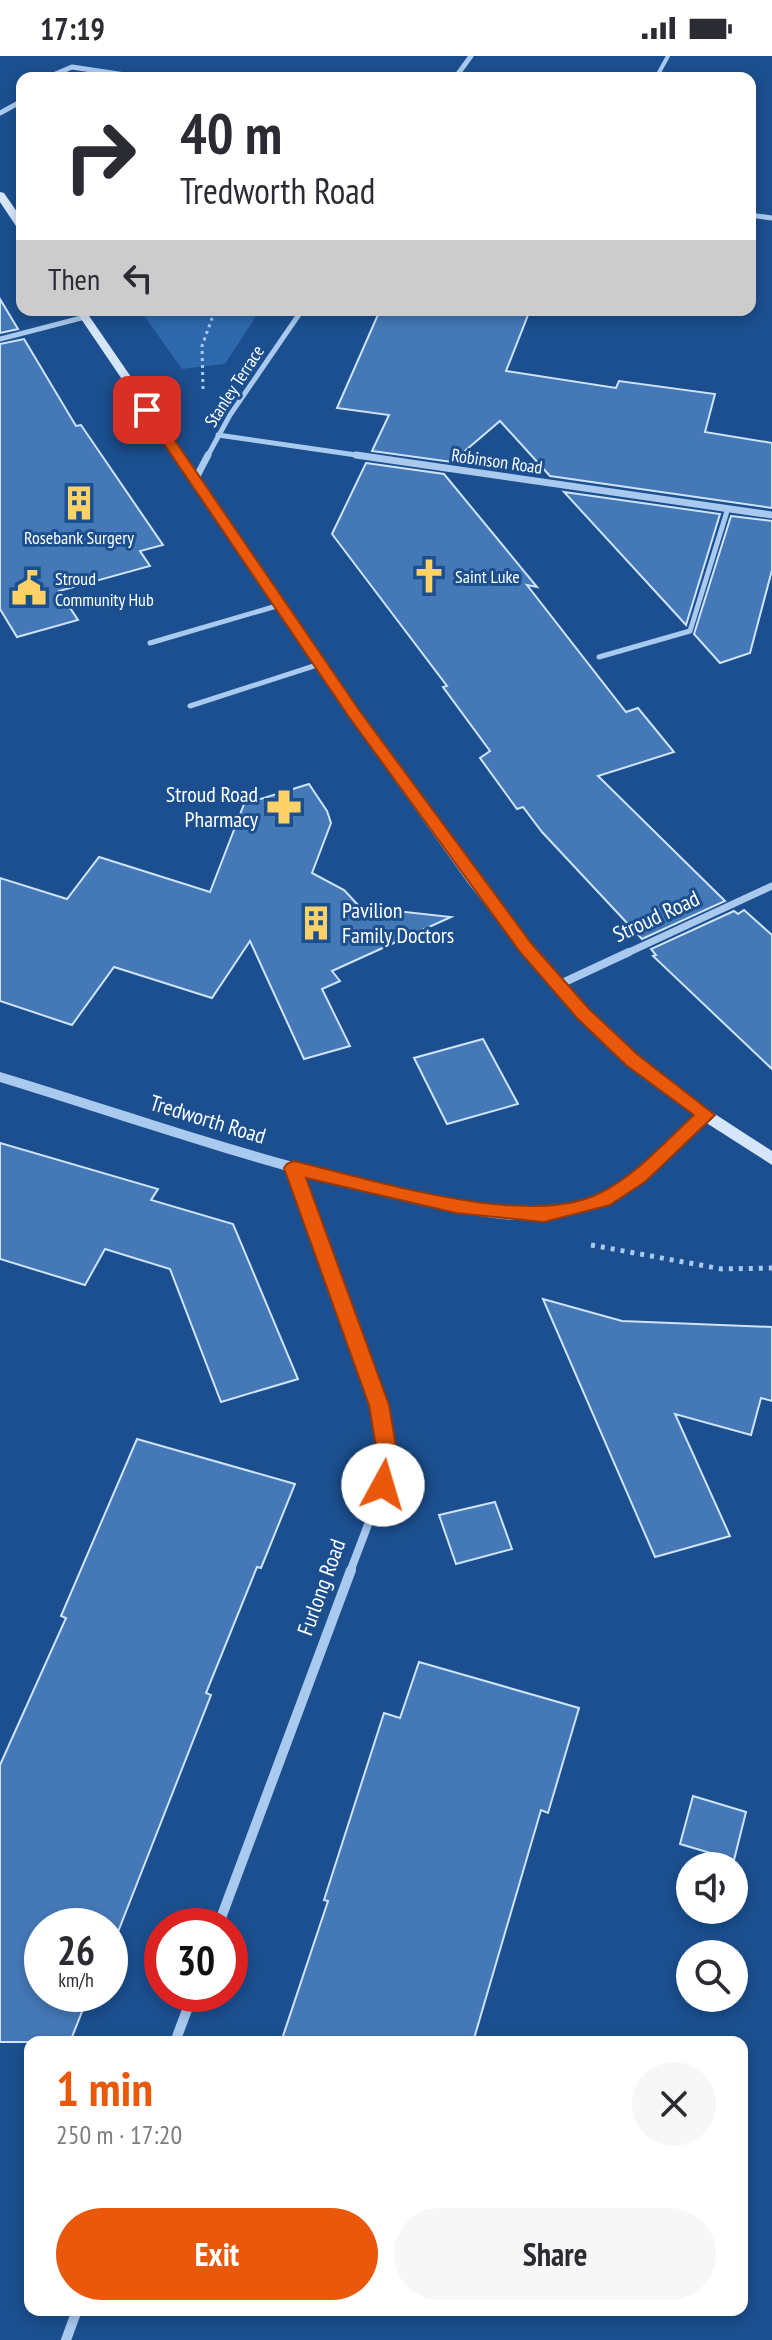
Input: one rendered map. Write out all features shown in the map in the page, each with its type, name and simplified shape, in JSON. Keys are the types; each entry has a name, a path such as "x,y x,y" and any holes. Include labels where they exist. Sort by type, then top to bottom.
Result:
{"main road":[{"path":"0,195 16,218"},
{"path":"84,316 320,664 441,836 558,985 632,1060 772,1159"}],"street":[{"path":"70,56 72,67"},
{"path":"60,72 72,67 105,72"},
{"path":"0,339 73,316"},
{"name":"Stanley Terrace","path":"195,480 230,415 298,316"},
{"name":"Robinson Road","path":"218,435 772,515"},
{"name":"Stroud Road","path":"558,985 772,886"},
{"name":"Tredworth Road","path":"0,1077 293,1168 456,1206 544,1214 604,1200 640,1176 706,1115"},
{"name":"Furlong Road","path":"225,1908 383,1485 388,1458 379,1405 293,1168"},
{"path":"177,2036 186,2012"},
{"path":"66,2340 75,2316"}],"lane":[{"path":"599,657 690,631 728,508"},
{"path":"150,643 280,605"},
{"path":"190,706 320,664"}],"path":[{"path":"214,316 213,325 201,346 203,404 230,415"},
{"path":"586,1244 722,1269 772,1268"}],"shaded area":[{"path":"144,316 256,316 225,364 182,369"}],"building":[{"path":"0,299 18,329 0,333"},
{"path":"377,316 528,316 506,371 616,388 619,381 715,394 705,432 772,443 772,508 550,476 500,421 452,462 372,451 389,415 337,408"},
{"path":"24,339 76,426 81,425 163,545 140,551 150,566 59,591 78,620 17,637 0,609 0,344"},
{"path":"366,463 444,474 537,587 527,585 626,712 638,708 674,752 598,776 725,901 642,939 542,832 523,807 517,809 480,758 490,751 443,687 447,686 332,534"},
{"path":"564,492 720,514 686,625 665,602"},
{"path":"731,516 772,521 772,570 750,653 720,663 694,634"},
{"path":"309,784 327,811 331,823 312,873 344,890 360,907 451,917 332,971 340,981 322,989 350,1046 304,1059 250,941 212,998 114,967 72,1025 0,1001 0,878 67,899 99,857 210,892 244,804"},
{"path":"744,910 772,935 772,1069 653,956 656,955 651,949 734,911 738,914"},
{"path":"483,1039 518,1104 447,1124 414,1058"},
{"path":"0,1143 158,1189 151,1200 233,1224 298,1379 221,1402 170,1269 105,1249 85,1285 0,1259"},
{"path":"543,1299 622,1321 772,1327 772,1401 761,1398 751,1435 675,1414 730,1536 655,1557"},
{"path":"137,1439 295,1484 261,1568 257,1567 206,1693 211,1695 127,1908 24,1908 24,2012 82,2012 72,2036 24,2036 24,2042 0,2042 0,1765 66,1618 61,1616"},
{"path":"495,1502 512,1549 456,1564 439,1515"},
{"path":"419,1662 579,1708 548,1813 541,1810 475,2036 283,2036 328,1901 324,1900 384,1713 400,1718"},
{"path":"693,1796 746,1812 736,1852 707,1852 680,1844"}],"place":[{"name":"Rosebank Surgery","path":"79,503"},
{"name":"Saint Luke","path":"429,576"},
{"name":"Stroud Community Hub","path":"29,588"},
{"name":"Stroud Road Pharmacy","path":"284,807"},
{"name":"Pavilion Family Doctors","path":"316,923"}],"route":[{"path":"147,410 354,713 441,836 526,948 583,1014 632,1060 706,1115 640,1176 604,1200 574,1210 544,1214 506,1213 456,1206 293,1168 379,1405 388,1458 383,1485"}]}
